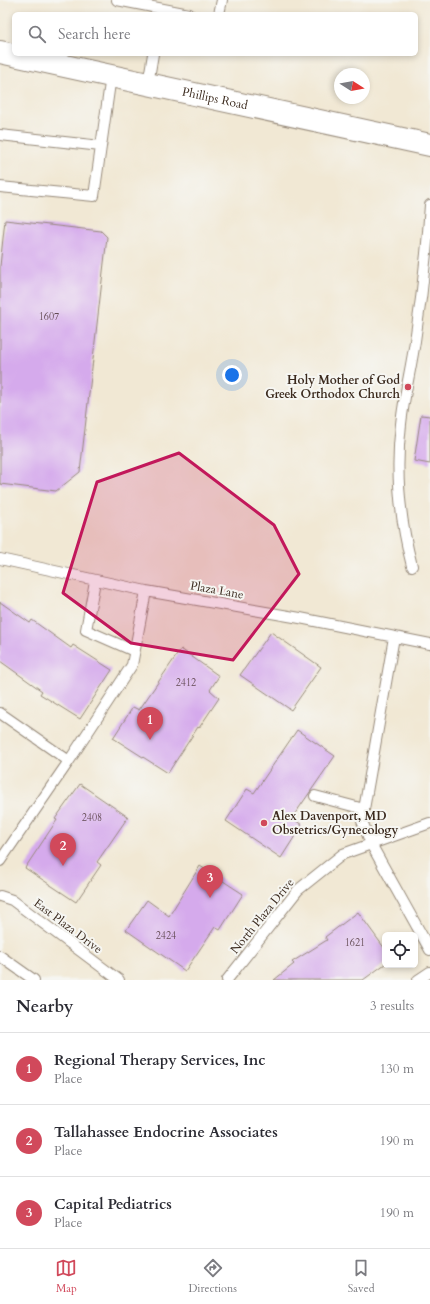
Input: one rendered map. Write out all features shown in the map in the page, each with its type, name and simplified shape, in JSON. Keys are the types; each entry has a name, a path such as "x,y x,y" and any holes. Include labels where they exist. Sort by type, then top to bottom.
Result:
{"street":[{"name":"Phillips Road","path":"0,52 12,55"},
{"name":"Phillips Road","path":"18,56 430,145"}],"lane":[{"path":"117,0 180,12"},
{"path":"219,12 222,0"},
{"path":"148,84 153,56"},
{"path":"0,187 94,196 111,76"},
{"path":"0,135 101,146"},
{"path":"412,566 406,544 402,513 398,474 398,448 416,335 430,205"},
{"name":"Plaza Lane","path":"0,559 95,581 300,618 430,644"},
{"path":"95,581 86,630 134,651"},
{"path":"0,861 69,761 132,665 146,591"},
{"path":"394,636 362,820 371,844 430,950"},
{"path":"0,713 69,761"},
{"path":"314,796 364,809"},
{"name":"North Plaza Drive","path":"227,980 298,890 343,854 430,823"},
{"name":"East Plaza Drive","path":"0,896 12,900 119,980"},
{"path":"0,956 34,980"},
{"path":"418,980 430,972"}],"highlighted area":[{"path":"179,453 274,525 299,574 233,660 131,643 63,593 97,482"}],"building":[{"path":"5,220 101,231 107,237 80,472 56,491 0,484 0,266"},
{"path":"421,415 430,416 430,464 414,461"},
{"path":"0,602 30,623 32,620 71,648 73,645 112,670 80,719 40,694 42,691 0,661"},
{"path":"271,632 321,667 291,710 240,675"},
{"path":"181,649 219,676 210,690 219,698 168,773 113,738 133,707 139,710"},
{"path":"297,730 335,756 292,818 302,825 281,858 226,821 247,789 254,793"},
{"path":"80,784 128,817 97,862 101,865 76,902 25,868 57,820 55,819"},
{"path":"200,866 243,894 220,930 215,927 185,971 126,930 147,900 169,916"},
{"path":"358,912 382,945 382,966 363,980 274,980 294,964 292,962 327,940 325,937"}],"place":[{"name":"Holy Mother of God Greek Orthodox Church","path":"408,387"},
{"name":"Regional Therapy Services, Inc","path":"150,740"},
{"name":"Alex Davenport, MD Obstetrics/Gynecology","path":"264,823"},
{"name":"Tallahassee Endocrine Associates","path":"63,866"},
{"name":"Capital Pediatrics","path":"210,898"}]}
